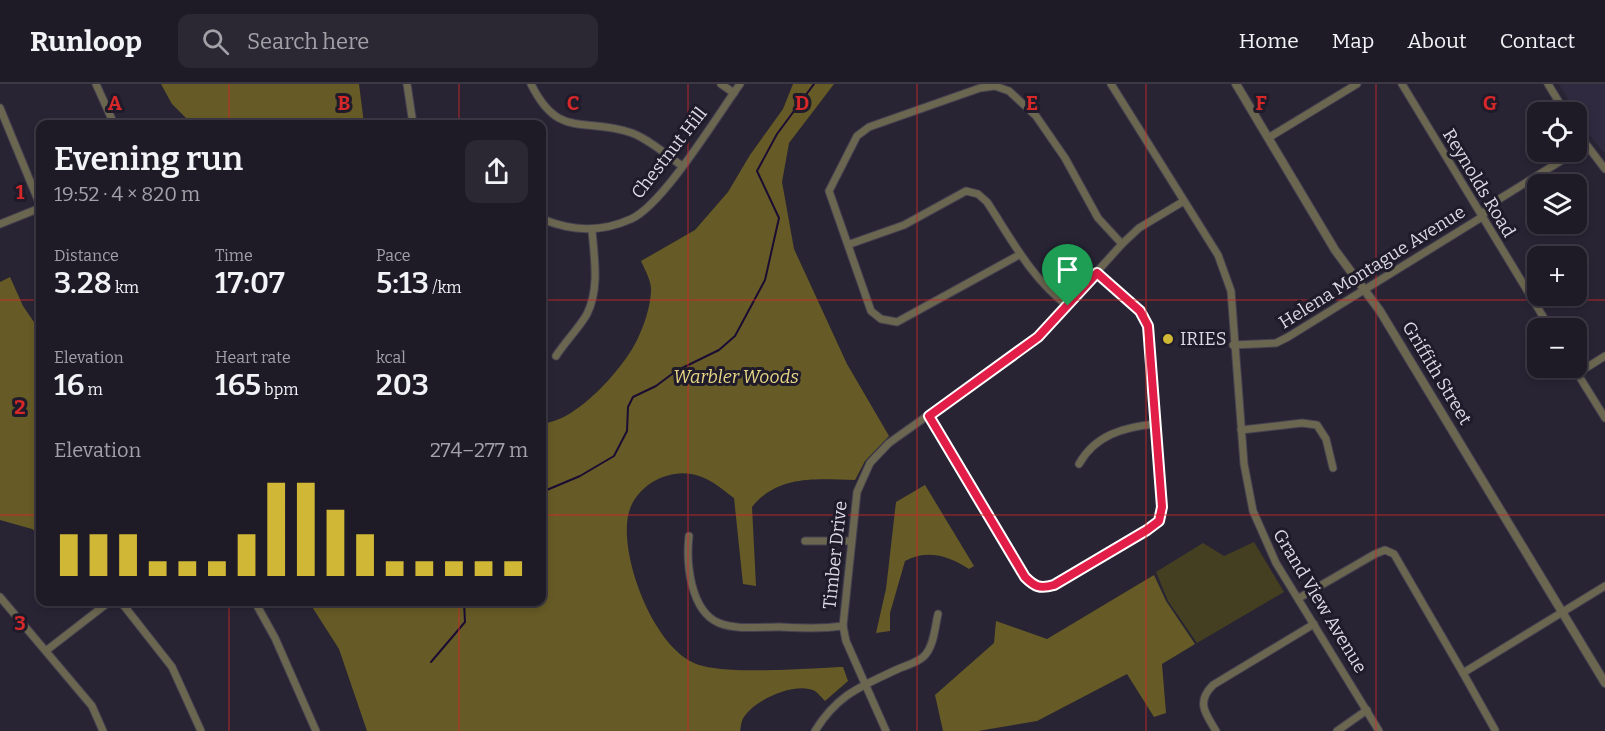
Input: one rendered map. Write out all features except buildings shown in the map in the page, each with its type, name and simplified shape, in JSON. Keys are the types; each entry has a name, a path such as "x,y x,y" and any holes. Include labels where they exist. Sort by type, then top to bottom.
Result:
{"street":[{"path":"96,84 112,120"},
{"path":"407,84 412,120"},
{"path":"531,84 541,105 554,116 566,122 630,132 682,166"},
{"path":"721,84 734,93"},
{"name":"Chestnut Hill","path":"546,221 564,228 592,230 632,219 650,207 740,84"},
{"name":"Grand View Avenue","path":"1111,84 1218,255 1228,278 1247,492 1252,512 1276,562 1379,731"},
{"name":"Griffith Street","path":"1236,84 1335,250 1380,312 1605,683"},
{"path":"1268,138 1357,84"},
{"name":"Reynolds Road","path":"1402,84 1544,318"},
{"path":"1548,84 1559,102"},
{"path":"1019,255 897,322 881,320 871,311 830,190 857,136 869,127 891,118 980,88 995,86 1009,91 1036,116 1065,158 1098,218 1122,244"},
{"path":"0,108 36,197"},
{"path":"1587,147 1605,169"},
{"name":"Helena Montague Avenue","path":"1233,345 1276,343 1482,217 1488,206 1560,162"},
{"path":"850,244 896,229 966,191 978,194 987,202 1019,255 1049,291 1068,306"},
{"name":"Timber Drive","path":"886,731 846,641 843,626 850,541 857,492 870,463 889,443 1038,337 1139,228 1184,201"},
{"path":"0,224 36,209"},
{"path":"556,356 586,315 592,302 596,273 592,230"},
{"path":"929,416 1025,577 1034,586 1043,589 1054,585 1159,521 1162,507 1148,326 1140,311 1097,273"},
{"path":"1587,365 1605,356"},
{"path":"1581,378 1605,418"},
{"path":"1241,430 1302,423 1317,426 1326,439 1333,468"},
{"path":"1079,464 1087,450 1102,439 1128,427 1155,424"},
{"path":"689,536 692,583 701,608 716,622 731,627 822,629 843,626"},
{"path":"805,542 850,541"},
{"path":"1299,598 1374,554 1385,550 1394,554 1495,730"},
{"path":"1463,673 1605,586"},
{"path":"0,597 92,706 103,731"},
{"path":"47,650 104,606"},
{"path":"124,606 172,667 201,731"},
{"path":"257,606 275,638 316,731"},
{"path":"815,731 844,695 865,683 922,659 929,648 938,614"},
{"path":"1216,731 1202,707 1204,694 1213,685 1314,624"},
{"path":"1337,731 1367,710"}],"shaded area":[{"path":"1559,84 1605,84 1605,154 1587,131 1587,102 1570,102"},
{"path":"1254,542 1284,592 1197,643 1168,601 1156,572 1203,543 1224,556"}],"green space":[{"path":"161,84 359,84 364,120 188,120 172,104"},
{"name":"Warbler Woods","path":"793,84 834,84 789,143 782,182 794,249 847,364 889,436 865,461 855,480 813,479 786,484 762,496 752,507 756,586 743,584 734,498 699,476 677,474 666,476 646,487 638,495 628,516 629,554 643,598 653,620 679,653 694,663 707,667 744,670 843,667 848,681 825,701 815,691 807,689 797,688 776,694 749,711 743,719 740,731 367,731 339,649 312,606 546,606 546,422 555,421 583,405 621,365 640,335 649,304 650,284 641,261 695,230 728,192 750,155 783,109"},
{"path":"10,277 23,306 36,325 36,532 0,520 0,282"},
{"path":"925,485 974,566 969,569 946,558 930,555 921,555 905,561 890,613 890,631 876,633 886,589 896,502"},
{"path":"1154,575 1166,601 1195,644 1162,664 1166,713 1154,717 1127,674 1037,721 978,731 943,731 935,695 994,643 996,621 1047,639"}],"waterway":[{"path":"546,490 580,476 614,456 627,431 628,407 633,397 656,386 676,371 719,350 735,336 765,280 779,218 757,171 777,134 814,84"},
{"path":"431,662 465,622 464,606"}],"place":[{"name":"IRIES","path":"1168,339"}],"route":[{"path":"1097,273 1140,311 1148,326 1162,507 1159,521 1147,530 1054,585 1043,589 1034,586 1025,577 929,416 1038,337 1068,306 1097,273"}]}
